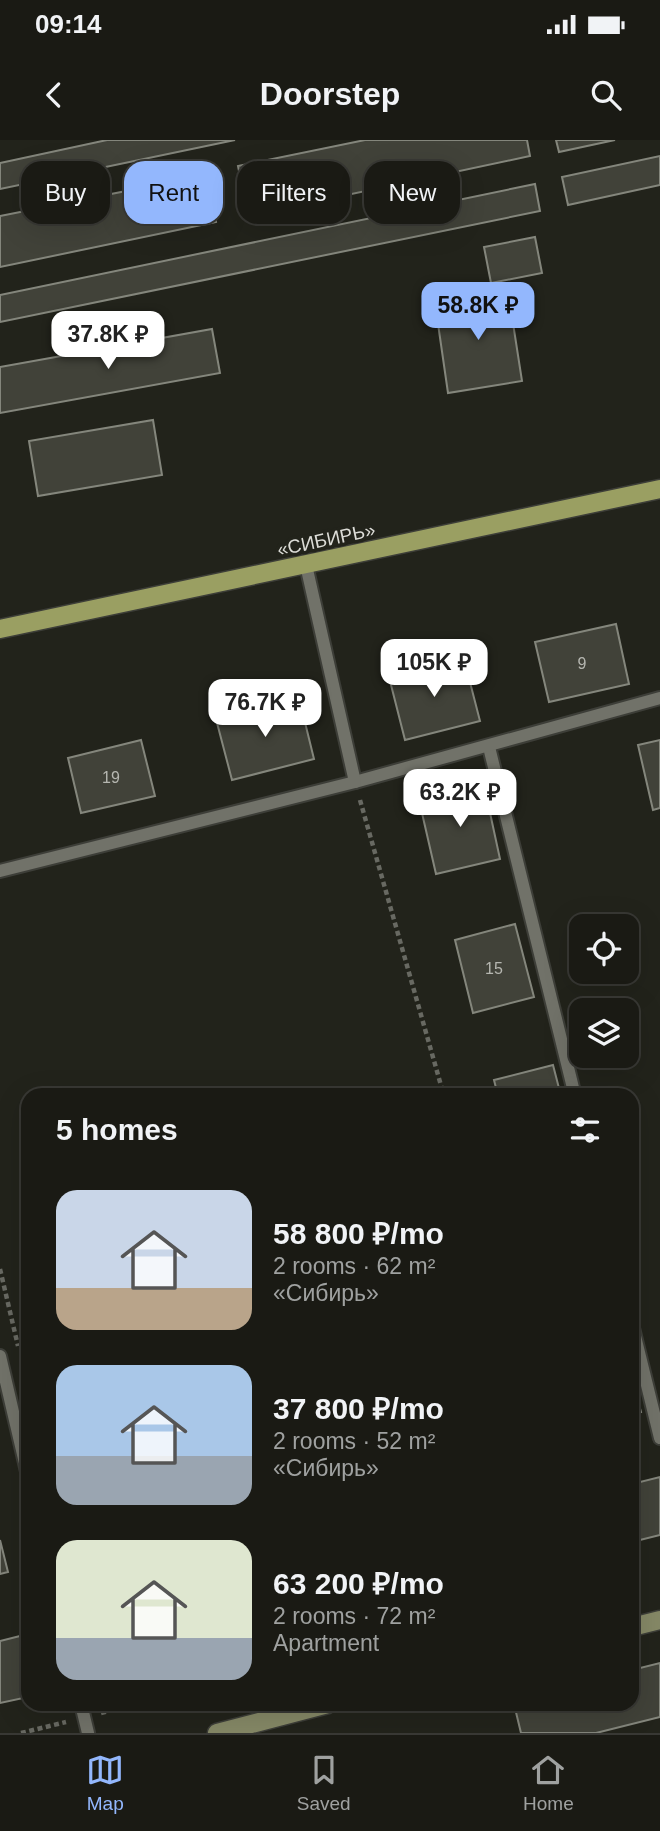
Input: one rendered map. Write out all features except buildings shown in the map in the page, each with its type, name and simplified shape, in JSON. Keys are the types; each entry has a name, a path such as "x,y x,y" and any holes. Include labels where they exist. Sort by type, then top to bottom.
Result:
{"main road":[{"name":"«СИБИРЬ»","path":"0,629 660,489"}],"street":[{"path":"639,1625 660,1620"},
{"path":"217,1733 301,1711"}],"lane":[{"path":"306,565 355,782"},
{"path":"0,871 489,747 660,698"},
{"path":"489,747 573,1088"},
{"path":"639,1352 660,1438"},
{"path":"0,1356 21,1446"},
{"path":"83,1711 88,1733"}],"path":[{"path":"355,782 442,1088"},
{"path":"0,1269 19,1351"}]}
